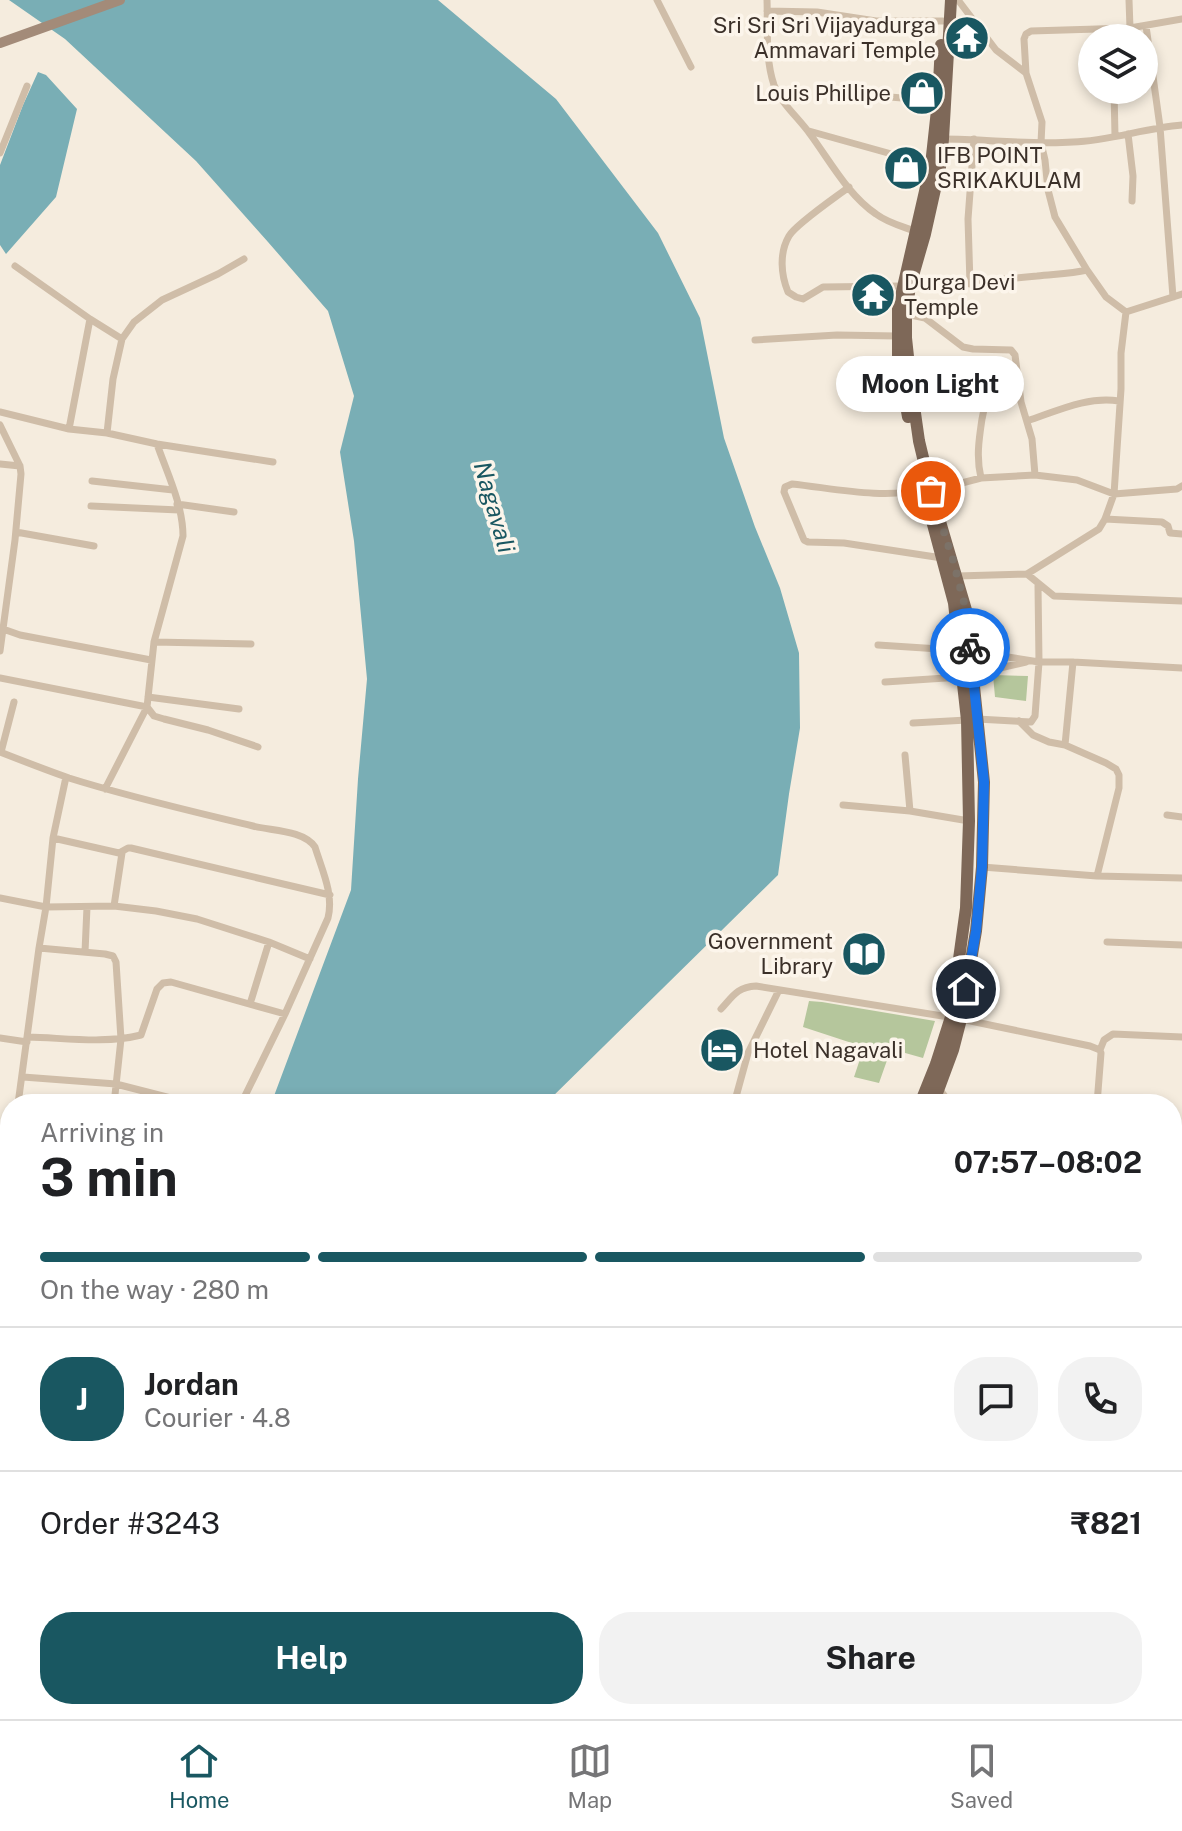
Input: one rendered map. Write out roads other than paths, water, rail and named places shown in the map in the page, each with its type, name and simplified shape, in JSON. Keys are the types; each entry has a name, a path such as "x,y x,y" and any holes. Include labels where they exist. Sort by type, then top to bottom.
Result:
{"main road":[{"path":"0,43 120,0"},
{"path":"924,1094 956,1018 976,931 982,867 984,782 972,720 964,651 919,441 906,338 906,286 931,165 938,101 942,0"},
{"path":"951,0 940,167 925,234 898,309 897,336 901,386 928,490 966,610 964,651"},
{"path":"937,1094 953,1050 956,1018 966,908 972,720"}],"street":[{"path":"657,0 691,67"},
{"path":"767,0 769,61 775,87 784,105 873,213 887,222 915,231"},
{"path":"958,0 996,50 1026,73"},
{"path":"1129,0 1130,24"},
{"path":"767,11 817,12 876,21 943,21"},
{"path":"1156,24 1182,19"},
{"path":"1078,30 1031,31 1026,34 1026,73 1042,122 1041,143 1055,217 1106,297 1126,312"},
{"path":"0,153 27,86"},
{"path":"842,93 938,101"},
{"path":"1114,104 1115,136"},
{"path":"1157,104 1173,297"},
{"path":"943,139 1076,142 1182,125"},
{"path":"808,131 931,165"},
{"path":"1128,134 1133,176 1132,201"},
{"path":"970,284 968,219 974,139"},
{"path":"849,187 790,233 784,249 782,270 788,292 796,297 803,299 823,287 970,284 1087,270"},
{"path":"107,433 113,379 122,339 134,322 162,300 244,259"},
{"path":"15,266 122,339"},
{"path":"1126,312 1182,294"},
{"path":"957,576 1027,574 1099,529 1114,494 1126,312"},
{"path":"906,314 925,318 963,347 1011,350 1015,355 1021,402 1032,439 1035,475"},
{"path":"69,429 90,319"},
{"path":"755,340 837,335 897,336"},
{"path":"911,385 945,388 979,386 985,392 979,440 981,478"},
{"path":"1027,421 1087,401 1119,401"},
{"path":"0,412 69,429 273,462"},
{"path":"0,425 20,466 21,482 0,651"},
{"path":"105,789 147,707 154,642 183,536 178,507 157,444"},
{"path":"0,464 20,466"},
{"path":"942,558 844,543 808,542 804,540 784,492 785,487 792,484 910,492 981,478 1035,475 1077,480 1114,494 1182,486"},
{"path":"92,481 173,490"},
{"path":"91,506 178,507 234,512"},
{"path":"1105,519 1162,522 1168,526 1170,533 1182,534"},
{"path":"16,532 94,546"},
{"path":"1027,574 1054,596 1182,601"},
{"path":"913,723 972,720 1031,722 1035,716 1038,586"},
{"path":"3,629 151,660"},
{"path":"154,642 251,644"},
{"path":"878,645 964,651 1035,662 1182,668"},
{"path":"885,682 967,675 1035,662"},
{"path":"1065,745 1073,662"},
{"path":"0,678 147,707 154,716 258,747"},
{"path":"148,697 239,709"},
{"path":"14,702 1,752 105,789 302,836 315,847 330,895 328,918 246,1094"},
{"path":"1019,721 1033,735 1065,745 1116,769 1119,788 1097,876"},
{"path":"905,755 910,811"},
{"path":"20,1094 53,838 66,777"},
{"path":"843,805 910,811 983,824"},
{"path":"1167,815 1182,817"},
{"path":"53,838 122,853"},
{"path":"114,906 122,853 131,848 330,895"},
{"path":"982,867 1097,876 1182,878"},
{"path":"0,898 46,907 114,906 197,919 310,959"},
{"path":"85,952 87,907"},
{"path":"250,1004 269,942"},
{"path":"1107,942 1182,945"},
{"path":"39,948 113,956 116,962 121,1039 115,1094"},
{"path":"0,1038 121,1039 141,1035 157,989 163,983 171,982 285,1014"},
{"path":"721,1009 736,991 756,986 956,1018 1100,1050"},
{"path":"737,1094 748,1053 779,990"},
{"path":"1098,1094 1100,1050 1104,1040 1113,1034 1182,1037"},
{"path":"23,1077 116,1084 155,1094"},
{"path":"939,1089 943,1094"}],"water":[{"name":"Nagavali","path":"9,0 438,0 556,99 658,233 700,318 724,438 780,588 799,653 800,728 778,875 555,1094 275,1094 351,890 367,679 354,541 340,452 354,396 328,311 196,161 65,39"},
{"path":"38,72 46,75 77,109 56,197 6,254 0,245 0,165"}],"place":[{"name":"Sri Sri Sri Vijayadurga Ammavari Temple","path":"967,38"},
{"name":"Louis Phillipe","path":"922,93"},
{"name":"IFB POINT SRIKAKULAM","path":"906,168"},
{"name":"Durga Devi Temple","path":"873,295"},
{"name":"Moon Light","path":"931,491"},
{"name":"Government Library","path":"864,954"},
{"name":"Hotel Nagavali","path":"722,1050"}]}
